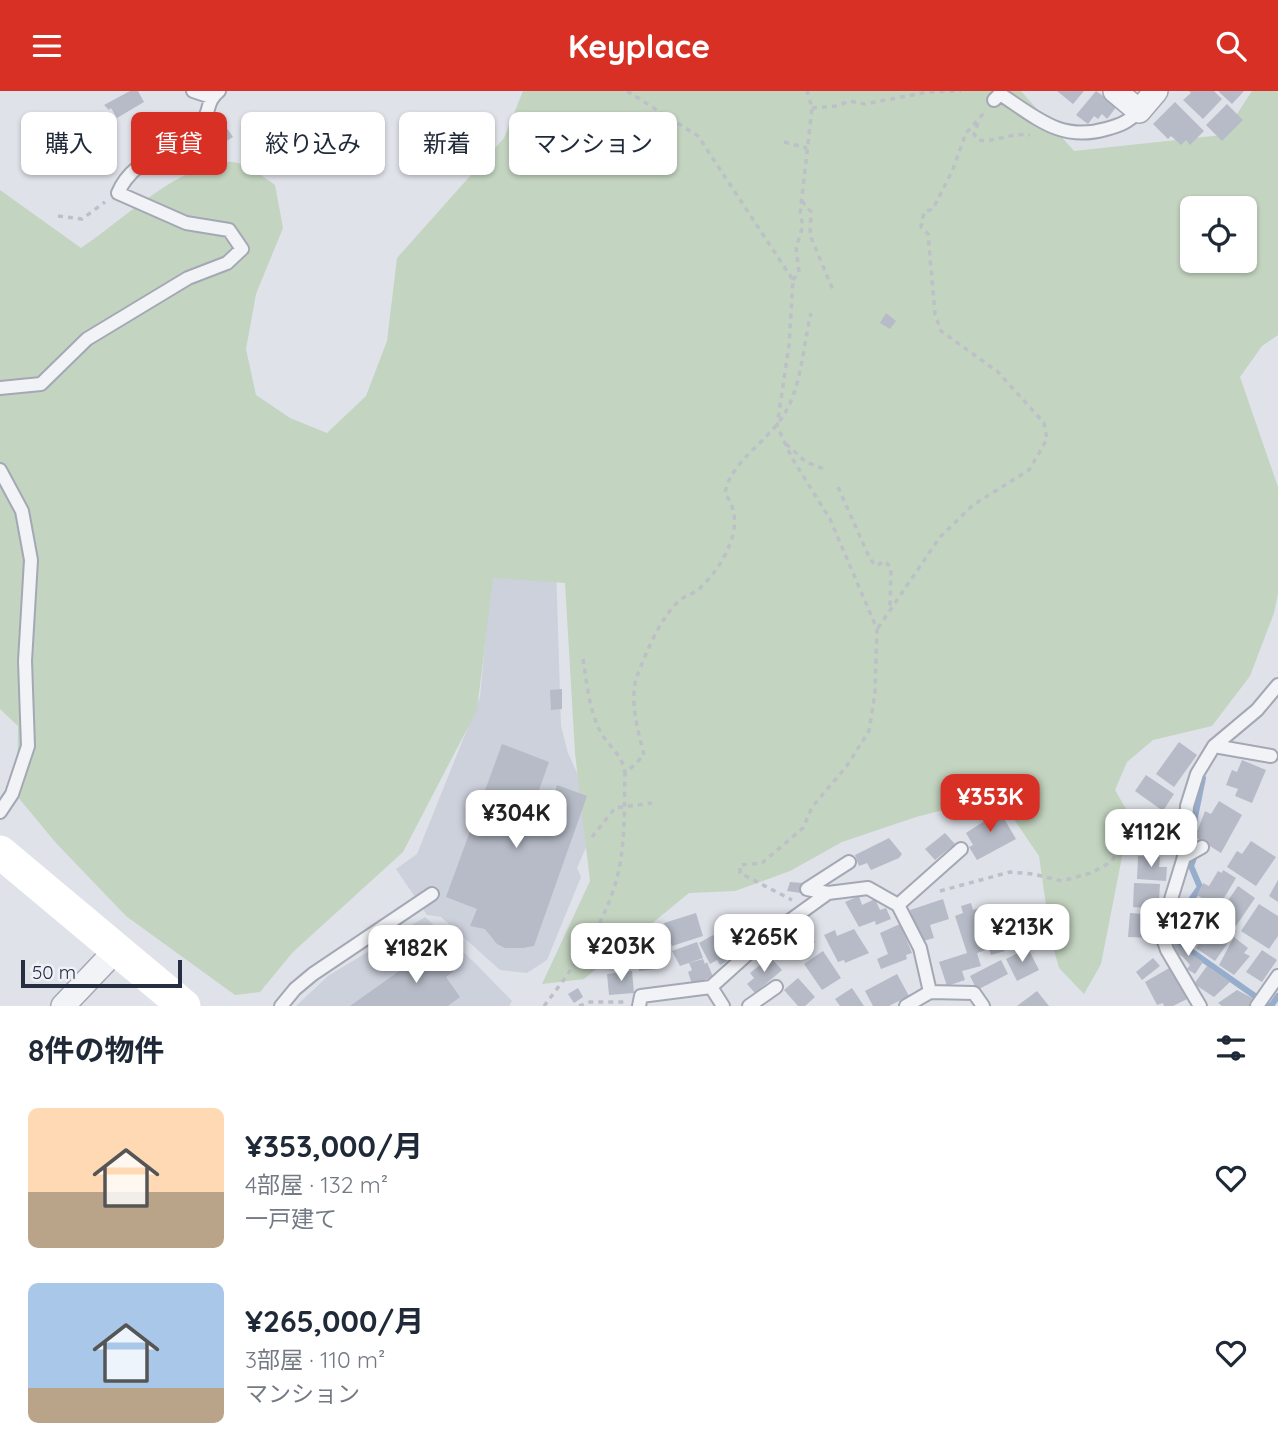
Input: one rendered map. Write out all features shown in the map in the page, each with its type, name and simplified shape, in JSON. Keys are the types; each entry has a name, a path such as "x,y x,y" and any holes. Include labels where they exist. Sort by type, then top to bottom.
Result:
{"street":[{"path":"1115,91 1139,111 1156,91"},
{"path":"0,852 118,947 184,1006"},
{"path":"63,1006 118,947"}],"lane":[{"path":"0,388 41,384 87,339 188,278 227,263 242,249 229,230 186,223 118,193 126,176 203,122 215,94 193,91"},
{"path":"994,100 1000,94 1050,127 1085,135 1127,124 1139,111"},
{"path":"0,470 22,511 31,561 25,661 28,746 12,794 0,812"},
{"path":"1200,1006 1167,950 1161,932 1184,857 1197,774 1214,746 1257,710 1278,685"},
{"path":"1214,746 1271,755"},
{"path":"1184,857 1202,848"},
{"path":"901,902 961,849"},
{"path":"849,862 807,889 823,892 868,888 901,902 920,948 930,992"},
{"path":"640,1004 641,996 711,987 762,940 823,892"},
{"path":"281,1006 295,989 313,974 432,894"},
{"path":"1257,1006 1278,976"},
{"path":"711,987 723,1006"},
{"path":"749,1006 776,987"},
{"path":"906,1006 930,992 974,993 983,1006"}],"path":[{"path":"627,91 698,136 793,280"},
{"path":"807,91 812,108 802,201 803,225 796,248 799,272 793,280 789,345 777,426 830,519 877,629 875,693 869,731 846,767 812,807 803,828 762,863 740,865 740,873 793,901 823,892"},
{"path":"812,108 837,106 850,101 865,104 928,92 961,91"},
{"path":"877,629 940,537 974,505 1029,470 1047,439 1044,423 998,372 941,331 935,314 928,234 921,227 924,212 933,209 953,169 966,133 994,100"},
{"path":"979,119 974,134 978,140 985,141 1015,133 1038,137 1046,142 1068,133"},
{"path":"784,142 807,148"},
{"path":"58,216 82,219 118,193"},
{"path":"802,201 811,212 810,235 833,290"},
{"path":"625,774 645,755 635,722 636,679 659,629 678,601 700,589 716,571 735,535 735,506 725,494 727,479 777,426 797,384 811,313"},
{"path":"785,443 806,462 824,469"},
{"path":"838,487 870,559 876,566 885,561 891,568 890,611"},
{"path":"544,1006 592,934 613,891 623,845 625,764 597,722 589,702 583,659"},
{"path":"593,837 615,808 652,803"},
{"path":"901,902 1010,872 1062,881 1091,873 1111,862 1123,843 1140,831 1190,814"},
{"path":"579,1006 590,1002 640,1004"}],"shaded area":[{"path":"493,556 556,565 561,726 568,753 587,795 591,836 577,868 581,877 547,960 527,973 500,970 441,917 427,915 396,869 417,854 480,697"},
{"path":"425,917 512,1001 509,1006 296,1006 328,976"}],"green space":[{"path":"523,91 1021,91 1074,151 1223,135 1252,91 1278,91 1278,335 1262,346 1240,377 1278,487 1278,593 1274,613 1250,676 1212,726 1153,740 1127,762 1115,790 1130,816 1101,964 1084,994 1059,968 1051,940 1039,856 998,796 916,817 842,842 790,871 735,891 689,893 584,979 542,984 590,881 575,753 565,583 493,578 477,710 403,852 293,952 260,992 235,995 126,916 56,843 17,796 18,726 0,709 0,190 81,248 151,196 186,175 227,175 227,162 233,162 241,165 241,175 260,175 275,185 283,228 256,294 246,349 256,395 290,418 327,433 366,396 387,341 397,258 471,175 495,175 495,148 504,138 509,126 509,175 677,175 677,112 515,112"}],"building":[{"path":"130,91 138,91 144,102 117,118 117,112 104,105"},
{"path":"1057,91 1084,91 1073,104"},
{"path":"1096,91 1117,106 1107,119 1102,114 1098,119 1094,116 1088,124 1076,115"},
{"path":"1189,91 1214,91 1222,99 1203,119 1183,100 1191,93"},
{"path":"1218,91 1244,91 1232,104"},
{"path":"1175,102 1204,131 1190,145 1186,140 1181,145 1171,136 1168,139 1153,124"},
{"path":"1227,104 1243,120 1222,141 1206,125"},
{"path":"227,128 233,137 227,141"},
{"path":"886,313 896,321 890,329 880,323"},
{"path":"562,689 562,709 551,710 550,690"},
{"path":"1179,742 1197,755 1174,787 1156,774"},
{"path":"502,744 549,762 538,793 553,799 557,785 587,796 534,946 523,948 505,948 497,944 485,929 470,926 477,909 446,897"},
{"path":"1242,760 1266,770 1252,803 1235,796 1238,789 1226,785 1232,770 1237,772"},
{"path":"1146,775 1174,794 1163,811 1135,791"},
{"path":"1219,801 1242,815 1221,853 1195,837 1205,811 1211,814"},
{"path":"996,805 1016,839 977,860 969,847 973,845 966,833 989,818 985,812"},
{"path":"1159,831 1172,832 1172,836 1176,836 1175,853 1144,852 1145,835 1159,835"},
{"path":"945,833 955,844 935,860 925,849"},
{"path":"889,838 902,854 899,858 871,870 867,863 859,866 855,855"},
{"path":"1251,841 1276,857 1256,886 1227,867 1237,851 1242,854"},
{"path":"1138,856 1160,857 1159,867 1167,867 1166,881 1137,879"},
{"path":"1223,870 1236,878 1218,908 1197,895 1203,883 1209,886 1218,871 1222,873"},
{"path":"1278,880 1278,902 1269,896"},
{"path":"790,882 803,883 801,893 787,891"},
{"path":"1134,883 1160,884 1159,900 1147,900 1146,908 1133,907"},
{"path":"1238,886 1255,898 1236,926 1218,915"},
{"path":"859,896 862,905 875,899 880,910 886,908 891,919 876,925 875,921 859,927 845,902"},
{"path":"943,899 949,919 930,925 934,938 920,942 910,910"},
{"path":"971,903 973,910 985,906 991,925 1001,922 1006,937 1001,939 1005,951 991,955 989,949 977,953 981,966 962,971 965,980 947,986 939,962 967,953 955,916 963,913 961,906"},
{"path":"1259,904 1278,916 1278,936 1269,949 1241,931"},
{"path":"696,913 703,936 672,946 664,923"},
{"path":"1130,913 1154,915 1152,938 1128,937"},
{"path":"1219,920 1236,931 1215,961 1196,948 1210,927 1213,929"},
{"path":"802,923 815,942 794,958 780,939"},
{"path":"900,924 912,953 906,955 907,959 881,969 877,959 888,954 880,933"},
{"path":"854,929 869,953 845,963 844,960 838,962 824,935 835,930 837,936"},
{"path":"713,935 727,961 720,965 717,960 710,964 699,943"},
{"path":"1234,937 1248,948 1244,953 1250,956 1234,975 1219,965"},
{"path":"655,942 657,969 639,971 636,943"},
{"path":"697,942 703,958 680,966 672,951"},
{"path":"1175,943 1203,962 1195,974 1187,969 1190,965 1183,957 1171,950"},
{"path":"436,945 454,971 446,977 460,997 448,1006 350,1006"},
{"path":"1028,948 1039,970 1017,981 1006,959"},
{"path":"1262,950 1277,960 1262,982 1246,972"},
{"path":"823,951 841,978 822,990 804,964"},
{"path":"770,957 782,970 755,993 747,984 754,978 750,973"},
{"path":"1153,958 1160,966 1142,980 1136,972"},
{"path":"703,959 713,977 692,984 688,972 692,970 689,963"},
{"path":"1001,960 1008,974 977,990 970,976"},
{"path":"1207,966 1230,982 1214,997 1194,984"},
{"path":"1171,967 1187,999 1173,1006 1164,1006 1163,1003 1157,1005 1145,982"},
{"path":"632,971 634,993 609,995 607,974"},
{"path":"897,974 909,996 889,1006 873,1006 865,991"},
{"path":"798,978 815,997 805,1006 798,1006 784,990"},
{"path":"578,988 583,997 574,1003 568,994"},
{"path":"852,988 864,1006 840,1006 835,999"},
{"path":"1237,990 1254,999 1250,1006 1222,1006 1218,1003"},
{"path":"1037,991 1049,1006 1017,1006"}],"waterway":[{"path":"1193,845 1193,827 1203,778"},
{"path":"1195,855 1191,866 1200,887 1170,930 1171,937 1269,1006"},
{"path":"1271,1006 1278,996"}]}
